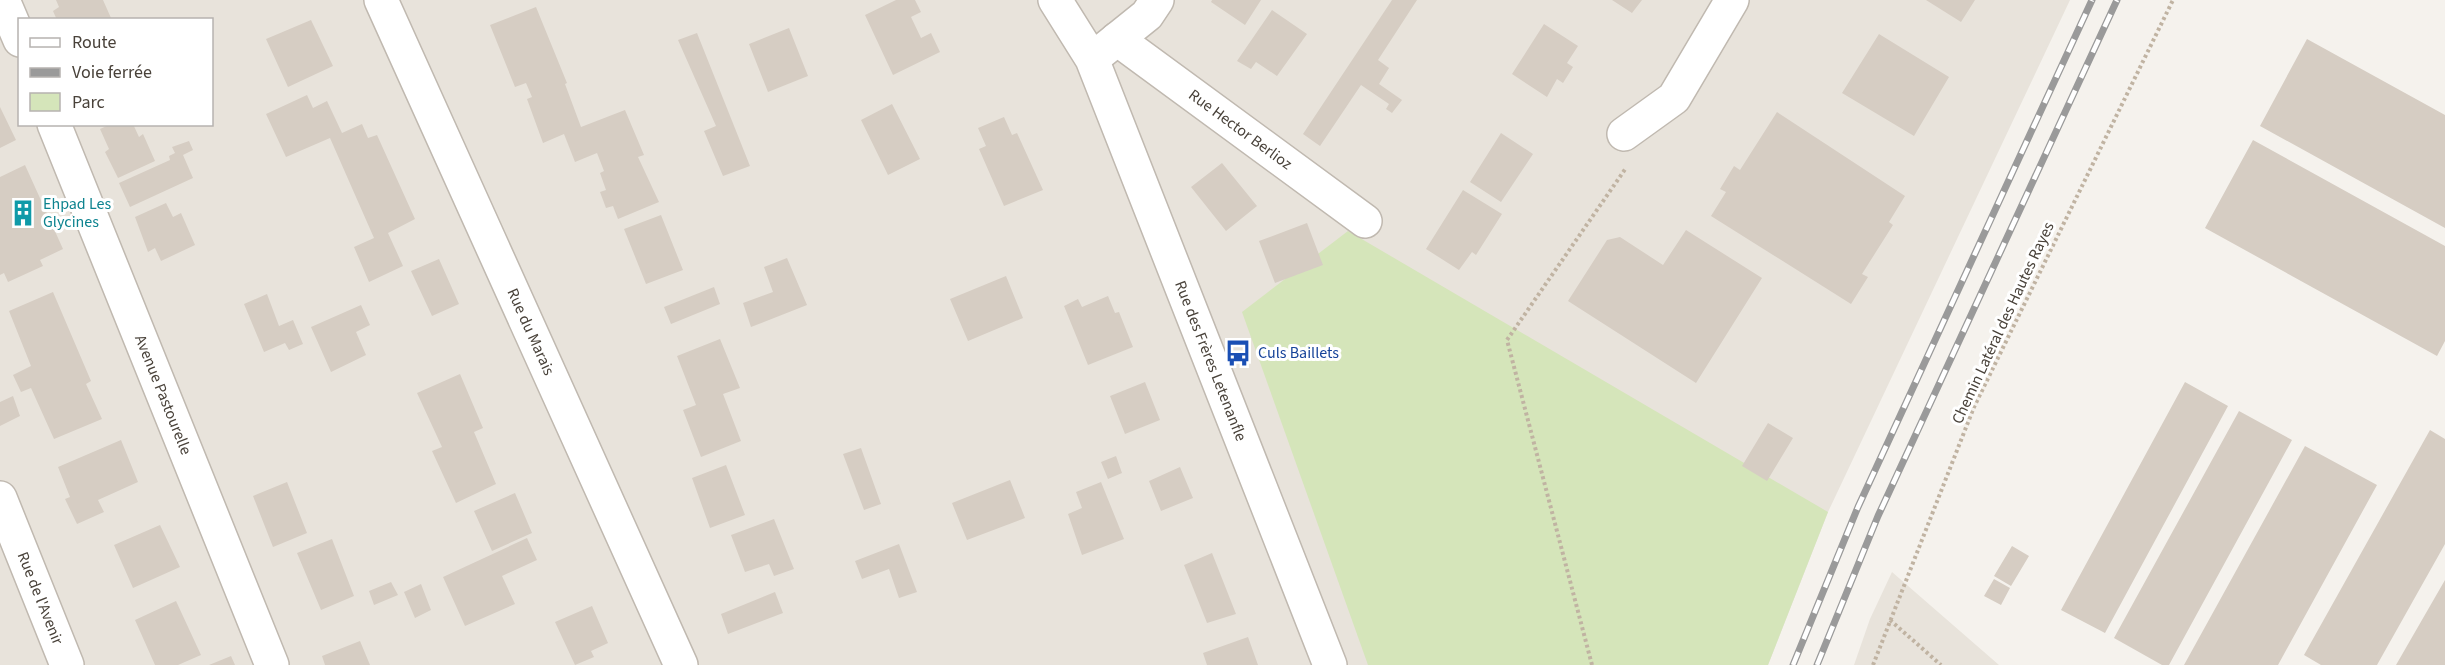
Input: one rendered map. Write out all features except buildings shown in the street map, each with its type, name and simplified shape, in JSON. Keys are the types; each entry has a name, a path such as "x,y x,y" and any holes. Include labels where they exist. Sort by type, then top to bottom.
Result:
{"street":[{"path":"3,0 18,35"},
{"name":"Rue du Marais","path":"381,0 681,665"},
{"path":"1055,0 1092,59 1147,15 1157,0"},
{"path":"1624,134 1674,98 1732,0"},
{"name":"Rue Hector Berlioz","path":"1117,39 1365,221"},
{"name":"Rue des Frères Letenanfle","path":"1092,59 1330,665"},
{"name":"Avenue Pastourelle","path":"55,126 272,665"},
{"name":"Rue de l'Avenir","path":"0,498 67,665"}],"path":[{"name":"Chemin Latéral des Hautes Rayes","path":"1873,665 1974,407 2173,0"},
{"path":"1592,665 1507,340 1627,166"},
{"path":"1890,620 1941,665"}],"shaded area":[{"path":"0,0 2070,0 1828,512 1768,665 0,665"},
{"path":"1892,572 1999,665 1854,665 1870,619"}],"green space":[{"path":"1348,231 1828,512 1768,665 1368,665 1242,312"}],"railway":[{"path":"1793,665 1858,507 2092,0"},
{"path":"1817,665 1878,516 2117,0"}],"place":[{"name":"Ehpad Les Glycines","path":"23,213"},
{"name":"Culs Baillets","path":"1238,353"}]}
